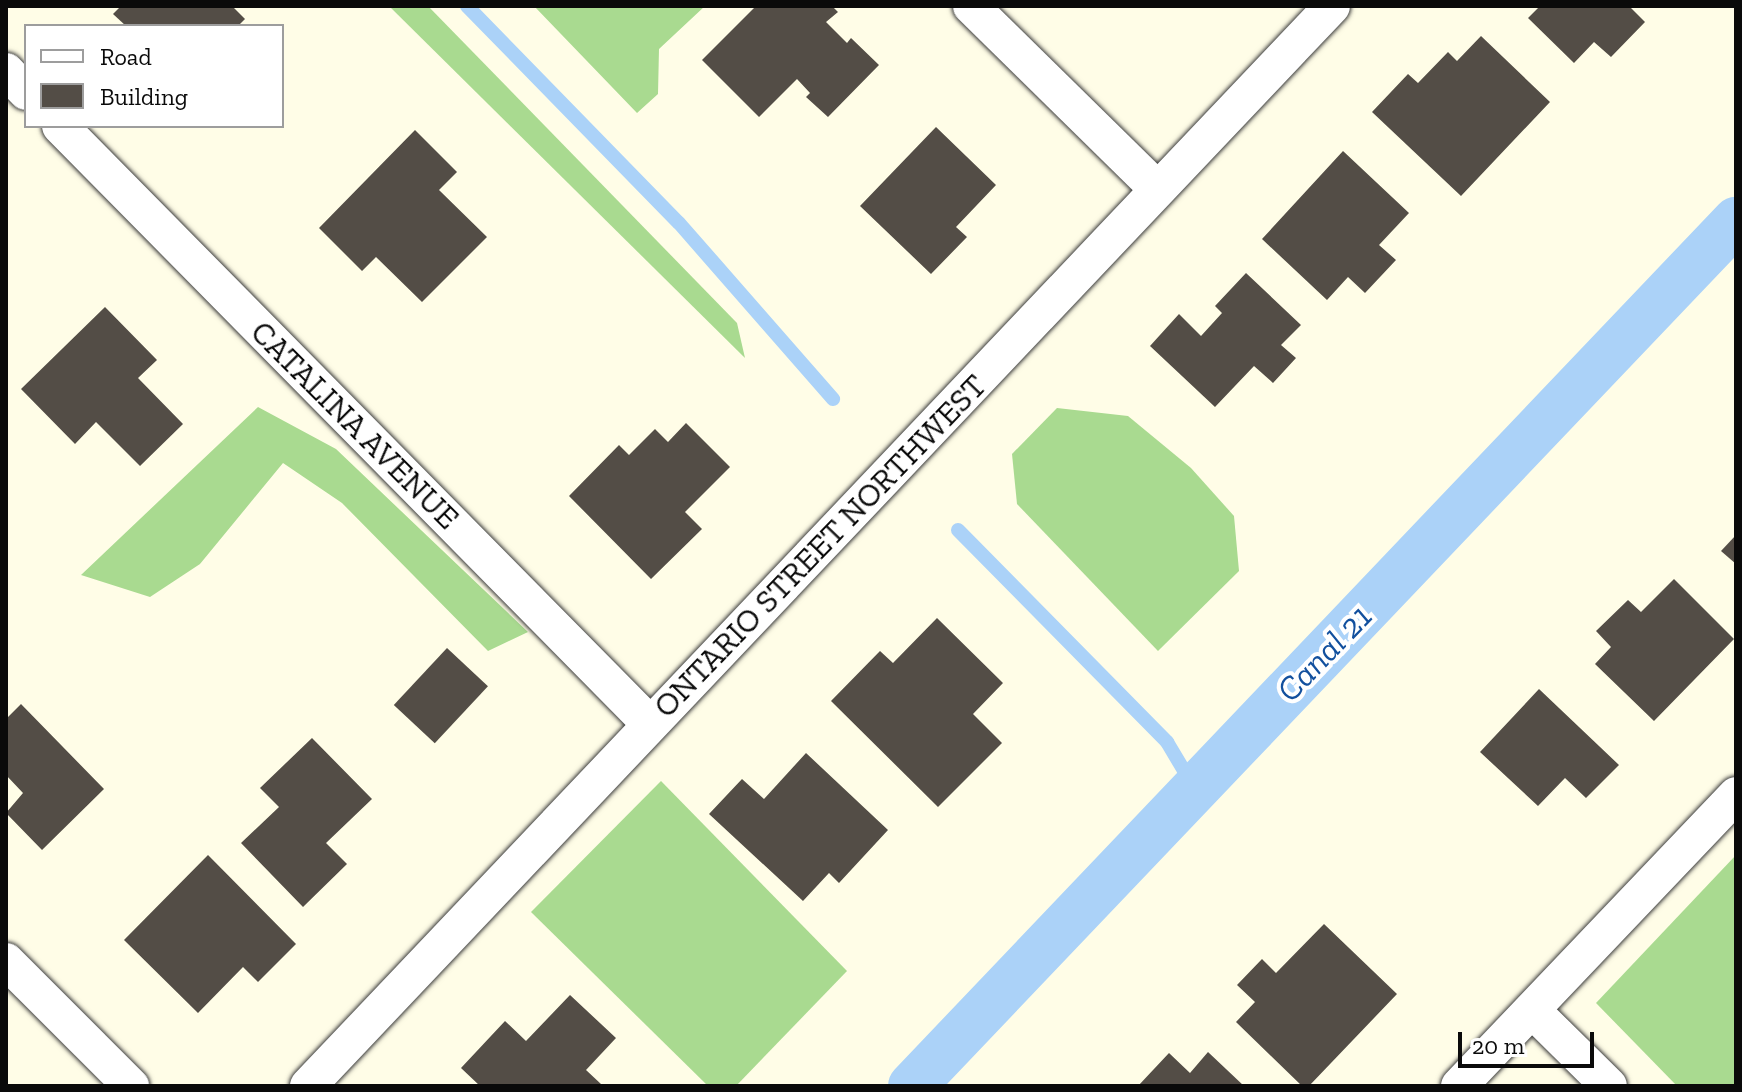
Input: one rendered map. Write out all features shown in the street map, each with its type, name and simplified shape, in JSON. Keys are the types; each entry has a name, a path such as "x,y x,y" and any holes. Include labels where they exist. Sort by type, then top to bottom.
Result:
{"street":[{"path":"971,6 1156,188"},
{"name":"ONTARIO STREET NORTHWEST","path":"308,1086 944,417 1156,188 1332,6"},
{"path":"6,71 24,90"},
{"name":"CATALINA AVENUE","path":"62,128 650,724"},
{"path":"1459,1086 1736,795"},
{"path":"6,961 131,1086"},
{"path":"1532,1010 1609,1086"}],"green space":[{"path":"389,6 428,6 737,323 745,358"},
{"path":"534,6 705,6 659,49 658,94 637,113"},
{"path":"258,407 336,449 528,632 488,651 342,503 283,463 200,564 150,597 81,575"},
{"path":"1057,408 1128,416 1191,468 1234,516 1239,571 1158,651 1017,504 1012,454"},
{"path":"661,781 847,971 736,1086 708,1086 531,912"},
{"path":"1736,855 1736,1086 1677,1086 1596,1003"}],"building":[{"path":"121,6 232,6 245,19 240,24 124,24 113,14"},
{"path":"756,6 832,6 838,12 826,22 847,43 851,38 879,65 828,117 806,97 810,93 797,79 759,117 702,60"},
{"path":"1540,6 1629,6 1645,22 1611,57 1594,42 1574,63 1528,18"},
{"path":"1481,36 1550,102 1461,196 1372,112 1408,74 1418,83 1448,52 1457,61"},
{"path":"936,127 996,185 956,227 967,237 931,274 860,206"},
{"path":"415,130 457,172 439,190 487,237 422,302 376,257 362,271 319,228"},
{"path":"1343,151 1409,213 1379,245 1396,260 1365,293 1348,277 1327,300 1262,239"},
{"path":"1246,273 1301,325 1281,345 1296,358 1273,383 1254,366 1215,407 1150,346 1179,314 1201,336 1222,313 1215,306"},
{"path":"105,307 157,360 138,378 183,424 140,466 96,422 75,444 21,389"},
{"path":"686,423 730,467 685,512 702,529 651,579 569,496 619,445 629,455 655,429 668,442"},
{"path":"1736,535 1736,564 1721,551"},
{"path":"1674,579 1734,639 1654,721 1595,664 1611,647 1596,631 1628,600 1641,612"},
{"path":"937,618 1003,683 973,714 1002,743 938,807 831,701 880,651 893,663"},
{"path":"447,648 488,686 435,743 394,705"},
{"path":"1539,689 1619,765 1586,798 1565,778 1538,806 1480,752"},
{"path":"21,704 104,789 42,850 6,813 23,793 6,775 6,719"},
{"path":"312,738 372,799 326,843 347,864 303,907 241,843 279,807 260,788"},
{"path":"806,753 888,830 839,883 829,873 803,901 709,814 742,779 764,799"},
{"path":"208,855 296,944 258,982 243,967 198,1013 124,940"},
{"path":"1324,924 1397,994 1309,1086 1302,1086 1236,1022 1255,1002 1237,985 1262,959 1276,973"},
{"path":"570,995 616,1038 586,1070 601,1084 599,1086 480,1086 461,1068 505,1021 526,1041"},
{"path":"1208,1052 1244,1086 1138,1086 1169,1053 1190,1073"}],"waterway":[{"path":"467,6 679,223 833,399"},
{"name":"Canal 21","path":"912,1086 1736,221"},
{"path":"958,530 1167,742 1195,789"}]}
